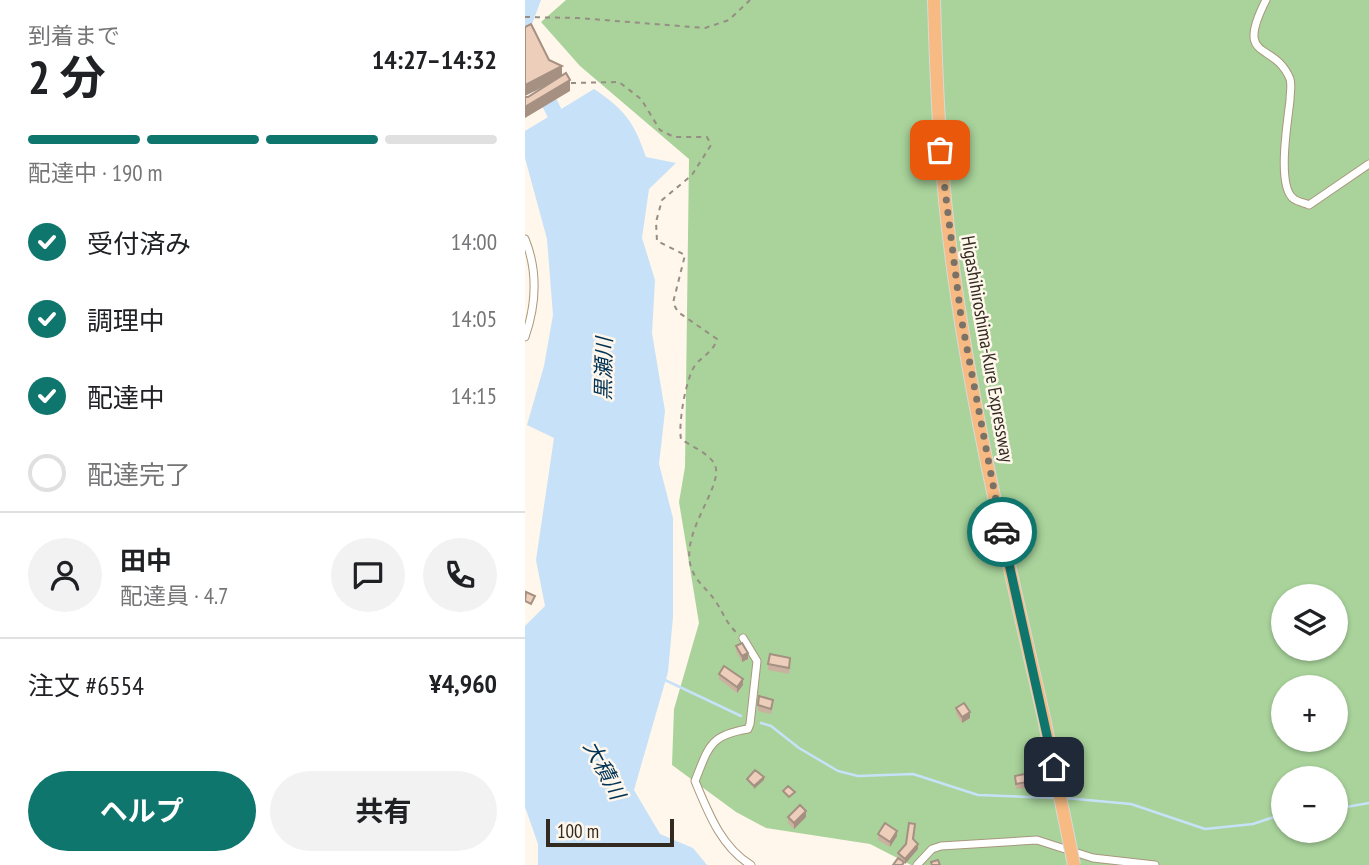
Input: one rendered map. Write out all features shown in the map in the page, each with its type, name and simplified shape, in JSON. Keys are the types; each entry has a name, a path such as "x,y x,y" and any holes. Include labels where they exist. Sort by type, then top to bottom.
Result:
{"highway":[{"name":"Higashihiroshima-Kure Expressway","path":"934,0 940,150 948,229 976,402 1074,865"}],"street":[{"path":"1266,0 1252,32 1254,42 1283,68 1291,81 1284,157 1288,191 1293,199 1309,205 1369,164"},
{"path":"525,239 534,270 532,317 525,338"},
{"path":"743,638 757,661 750,724 748,729 736,729 719,736 710,744 695,780 709,815 734,855 751,865"},
{"path":"918,865 932,849 941,846 1037,840 1093,858 1155,865"}],"path":[{"path":"525,17 705,28 729,20 750,0"},
{"path":"571,83 619,82 641,99 660,130 674,137 707,137 711,145 692,176 662,200 656,222 657,241 685,255 673,303 678,312 717,339 714,349 691,373 679,429 681,439 707,456 714,463 717,472 695,524 690,565 699,584 716,602 722,617 743,638"}],"green space":[{"path":"566,0 1369,0 1369,865 911,865 870,844 766,828 736,812 672,765 674,709 699,623 679,502 685,467 689,159 580,66 541,22"}],"water":[{"path":"525,0 541,0 529,32 525,34"},
{"name":"大積川","path":"594,89 627,118 646,157 676,163 649,189 642,238 655,280 652,333 665,411 659,464 673,518 673,617 668,672 634,790 660,834 693,848 707,865 538,865 538,844 525,807 525,626 545,606 536,560 554,438 527,425 544,366 553,315 547,239 525,158 525,131"}],"building":[{"path":"531,24 549,60 562,66 525,85 525,27"},
{"path":"566,73 570,80 525,107 525,97"},
{"path":"526,592 535,596 531,604 525,601"},
{"path":"742,643 748,653 742,656 736,646"},
{"path":"770,654 790,658 789,668 768,664"},
{"path":"724,666 743,679 737,687 719,674"},
{"path":"759,696 773,700 771,709 758,705"},
{"path":"964,703 970,712 962,717 956,708"},
{"path":"755,770 764,777 754,786 747,779"},
{"path":"1025,774 1027,782 1016,784 1015,776"},
{"path":"788,786 795,792 789,797 783,791"},
{"path":"800,805 806,811 794,823 788,817"},
{"path":"885,823 897,831 890,842 878,834"},
{"path":"909,823 915,824 913,839 918,844 905,859 898,853 906,844"},
{"path":"898,858 904,862 902,865 893,865"},
{"path":"938,860 940,865 932,865 931,862"}],"waterway":[{"name":"黒瀬川","path":"541,86 564,132"},
{"path":"665,680 741,716"},
{"path":"761,723 771,726 799,748 838,771 858,776 913,774 978,795 1055,798"},
{"path":"1065,798 1131,804 1205,829 1253,824 1271,818"},
{"path":"1348,807 1369,803"}],"way so far":[{"path":"940,150 961,317 1002,532"}],"route":[{"path":"1002,532 1054,767"}]}
